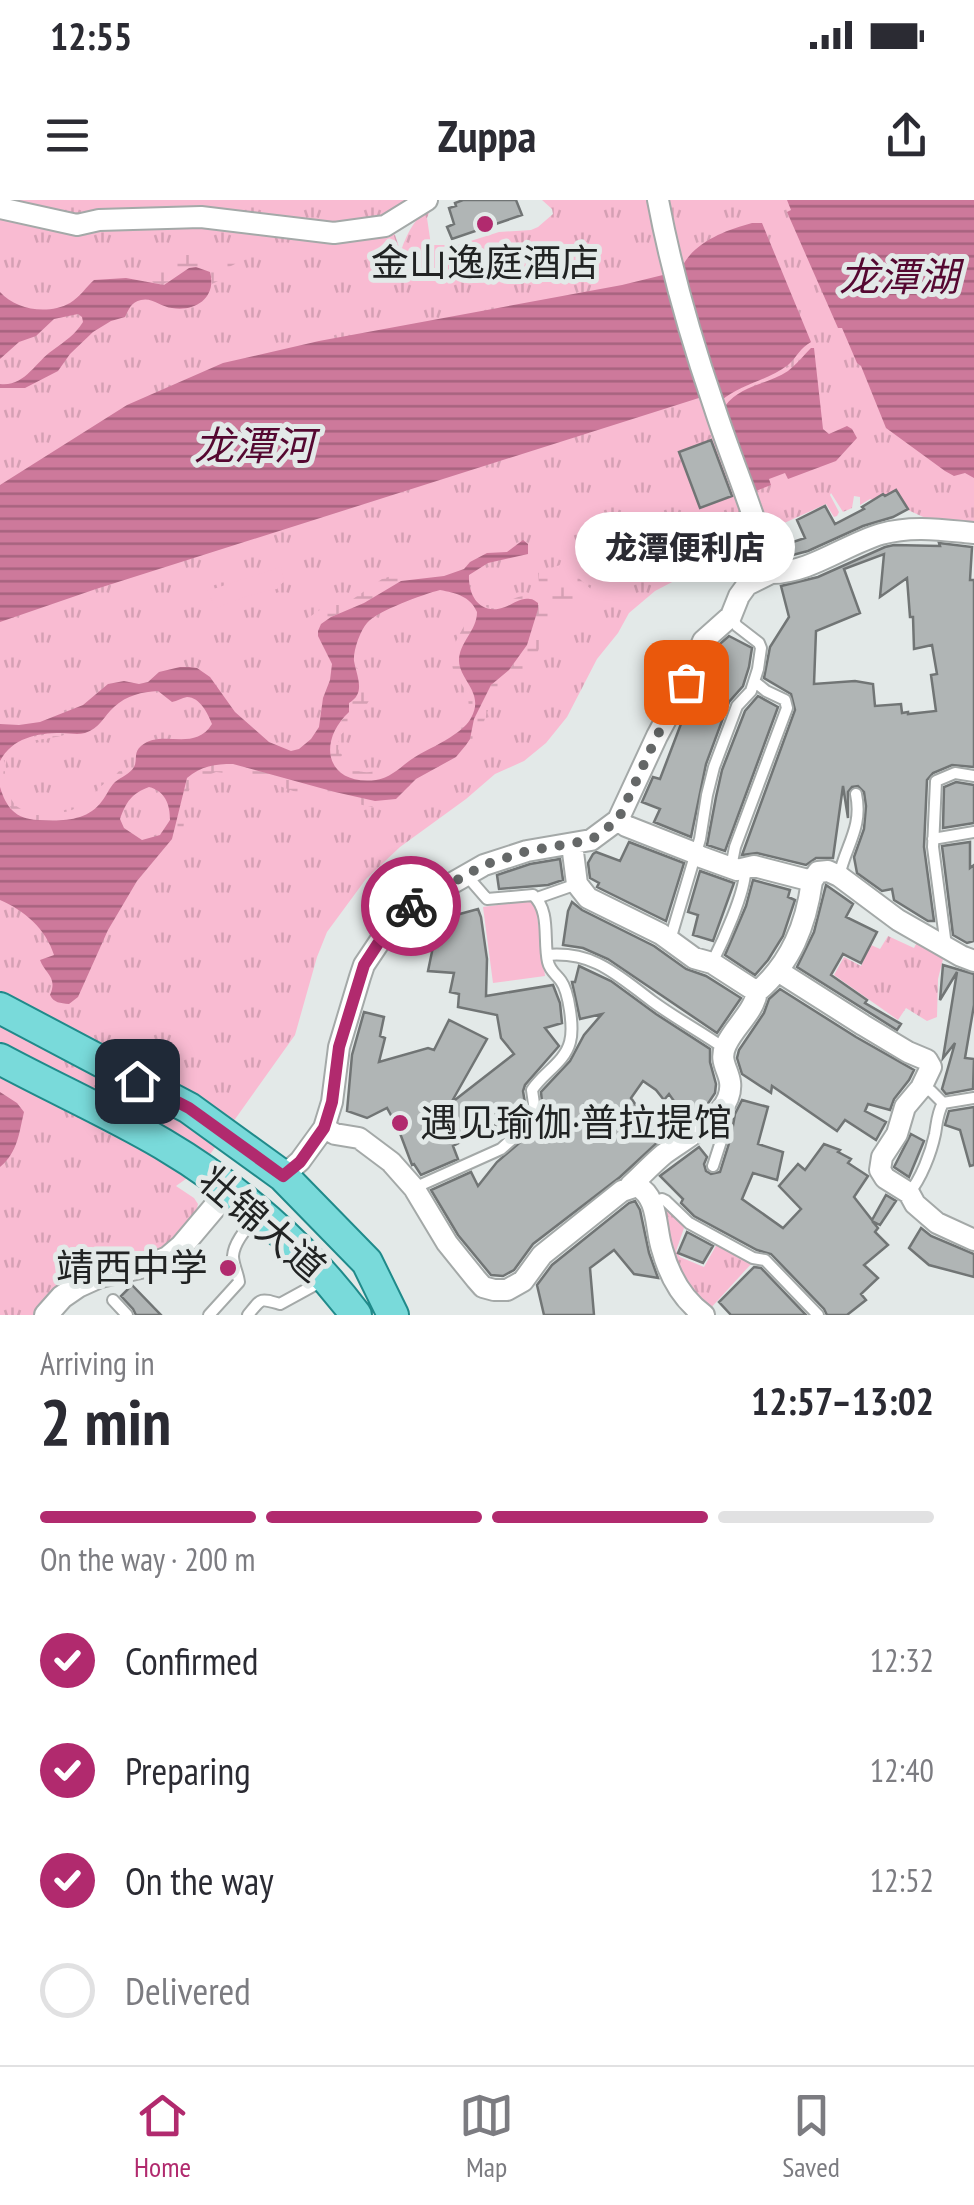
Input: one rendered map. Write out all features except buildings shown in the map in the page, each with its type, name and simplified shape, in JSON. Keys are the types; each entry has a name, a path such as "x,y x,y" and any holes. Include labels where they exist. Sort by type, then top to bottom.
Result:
{"main road":[{"name":"壮锦大道","path":"0,1008 189,1108 283,1176 367,1262 393,1315"},
{"name":"壮锦大道","path":"0,1060 166,1145 260,1213 326,1278 356,1315"}],"street":[{"path":"0,208 45,209 77,225 99,220 200,217 342,232 385,226 427,200"},
{"path":"658,200 667,251 706,380 771,573"},
{"path":"283,1176 300,1162 324,1128 332,1102 339,1047 364,965 392,922 407,909 484,865 527,851 591,840 618,820 703,641 731,616 748,586 771,573 794,570 898,530 974,533"},
{"path":"618,820 738,869 754,866 812,882"},
{"path":"572,844 577,884 588,898 670,940 694,958 712,963 757,992"},
{"path":"324,1128 367,1142 391,1162 414,1188 476,1279 483,1287 500,1291 522,1281 542,1255 719,1113 732,1083 723,1060 724,1048 757,992 778,971 799,935 812,882 822,870 839,876 898,920 974,962"},
{"path":"778,971 862,1025 928,1060 931,1068 906,1107 897,1134 880,1164 881,1174 908,1193 937,1223 974,1240"},
{"path":"630,1186 643,1188 652,1202 662,1252 672,1277 683,1296 704,1315"},
{"path":"46,1315 78,1286 100,1276 168,1258 228,1190"}],"lane":[{"path":"670,940 695,854 714,767 738,706 751,691 761,648 731,616"},
{"path":"712,963 744,885 738,869 744,821 787,708 785,700 754,682"},
{"path":"946,947 933,839 936,781 954,774 974,776"},
{"path":"839,876 857,828 856,794"},
{"path":"933,839 974,832"},
{"path":"414,1188 500,1149 536,1118 532,1090 566,1053 572,1033 563,984 551,970 538,898 533,895 487,899 467,875"},
{"path":"538,898 577,884"},
{"path":"547,954 574,954 608,967 724,1048"},
{"path":"921,1088 932,1092 943,1104"},
{"path":"943,1104 974,1098"},
{"path":"713,1166 724,1135 726,1102"},
{"path":"908,1193 933,1143 943,1104"},
{"path":"652,1202 666,1200 689,1222 753,1258 765,1260 818,1315"},
{"path":"209,1315 239,1282 234,1251 260,1213"},
{"path":"248,1315 260,1300 266,1298 280,1304 326,1278"},
{"path":"112,1300 126,1315"}],"green space":[{"path":"0,200 410,200 391,223 402,248 409,231 431,208 427,218 431,245 458,245 499,232 538,227 553,214 542,200 974,200 974,530 932,521 897,505 870,499 860,505 860,497 854,496 852,508 843,512 831,493 837,516 826,504 769,530 766,526 760,528 753,548 655,591 629,613 597,659 567,717 546,743 524,761 495,774 400,847 366,879 327,932 295,1035 211,1153 176,1186 198,1204 175,1239 156,1252 111,1261 83,1272 54,1291 33,1315 0,1315"},
{"path":"212,253 236,262 225,269 222,279 212,284 212,278 196,267 161,284 148,280 149,266 155,261 179,254"},
{"path":"560,565 592,590 542,641 530,671 491,702 479,735 465,756 440,774 420,781 405,801 394,807 378,808 296,792 251,776 216,772 191,785 185,801 183,837 175,847 173,837 187,778 200,768 233,764 375,801 396,799 416,779 456,757 470,739 472,725 491,685 509,670 527,645 532,625 530,599 495,608 475,600 496,603 540,594 538,573"},
{"path":"281,567 284,581 277,589 216,608 207,591"},
{"path":"401,573 406,580 321,624 308,618 330,603 353,599 382,579"},
{"path":"473,604 476,622 461,648 474,701 465,726 382,779 361,780 338,770 332,761 332,738 349,713 349,703 357,699 360,680 356,667 375,690 363,711 339,737 340,759 353,769 374,771 395,759 400,764 412,753 410,750 462,721 468,701 451,659 470,616 467,610"},
{"path":"67,734 26,742 10,754 5,779 10,797 21,809 41,814 68,811 81,805 121,768 124,777 83,818 26,819 13,811 5,793 3,772 7,753 10,746 21,740"},
{"path":"535,900 545,976 493,983 483,907"},
{"path":"888,936 914,948 920,936 944,955 938,979 937,1017 927,1021 906,1008 898,1020 834,975 844,957 861,966 871,945 880,949"},
{"path":"662,1203 684,1228 676,1251 680,1257 704,1267 717,1244 752,1263 708,1311 676,1269"}],"water":[{"name":"龙潭湖","path":"787,200 974,200 974,478 945,471 886,428 861,366 842,328 838,328 787,212 791,210"},
{"path":"752,223 762,223 811,342 788,365 721,401 682,267 703,244"},
{"path":"196,267 210,272 210,289 203,301 181,309 145,299 138,301 125,317 93,332 58,371 25,388 0,388 0,384 23,378 83,322 78,314 54,319 0,359 0,292 23,307 52,309 74,301 94,280 126,278 164,285"},
{"name":"龙潭河","path":"667,274 702,397 0,622 0,485 127,405 223,363"},
{"path":"811,348 823,429 829,434 847,426 857,438 836,461 788,479 785,473 769,479 771,485 753,490 725,406 746,389 788,371"},
{"path":"523,540 528,544 528,554 488,563 469,575 474,597 489,609 532,599 538,603 538,609 527,645 509,670 491,685 474,719 470,739 456,757 416,779 396,799 375,801 233,764 198,771 187,778 172,839 137,881 108,930 78,997 69,1004 53,1000 52,980 40,960 54,955 46,937 17,909 0,900 0,787 9,806 23,817 81,817 96,808 115,782 132,769 141,746 158,739 196,737 212,724 203,707 192,698 172,702 158,691 146,692 119,703 90,731 26,738 11,747 0,761 0,724 40,722 83,705 108,684 139,684 159,672 189,667 210,677 235,712 269,742 291,751 299,749 319,727 330,680 332,664 318,636 321,624 401,581 444,576 464,569 487,553 507,552","holes":["440,590 466,599 477,612 459,661 474,694 471,718 450,737 387,777 359,780 346,776 337,769 330,749 332,737 359,690 354,657 362,631 380,613","149,787 166,799 170,820 160,835 142,840 124,828 120,819 130,799"]},
{"path":"0,1092 24,1112 14,1149 0,1167"}],"way so far":[{"path":"411,906 484,865 527,851 591,840 602,834 618,820 686,682"}],"place":[{"name":"金山逸庭酒店","path":"485,224"},
{"name":"龙潭便利店","path":"686,682"},
{"name":"遇见瑜伽·普拉提馆","path":"400,1123"},
{"name":"靖西中学","path":"228,1268"}],"route":[{"path":"137,1081 189,1108 283,1176 300,1162 324,1128 332,1102 339,1047 364,965 392,922 411,906"}]}
